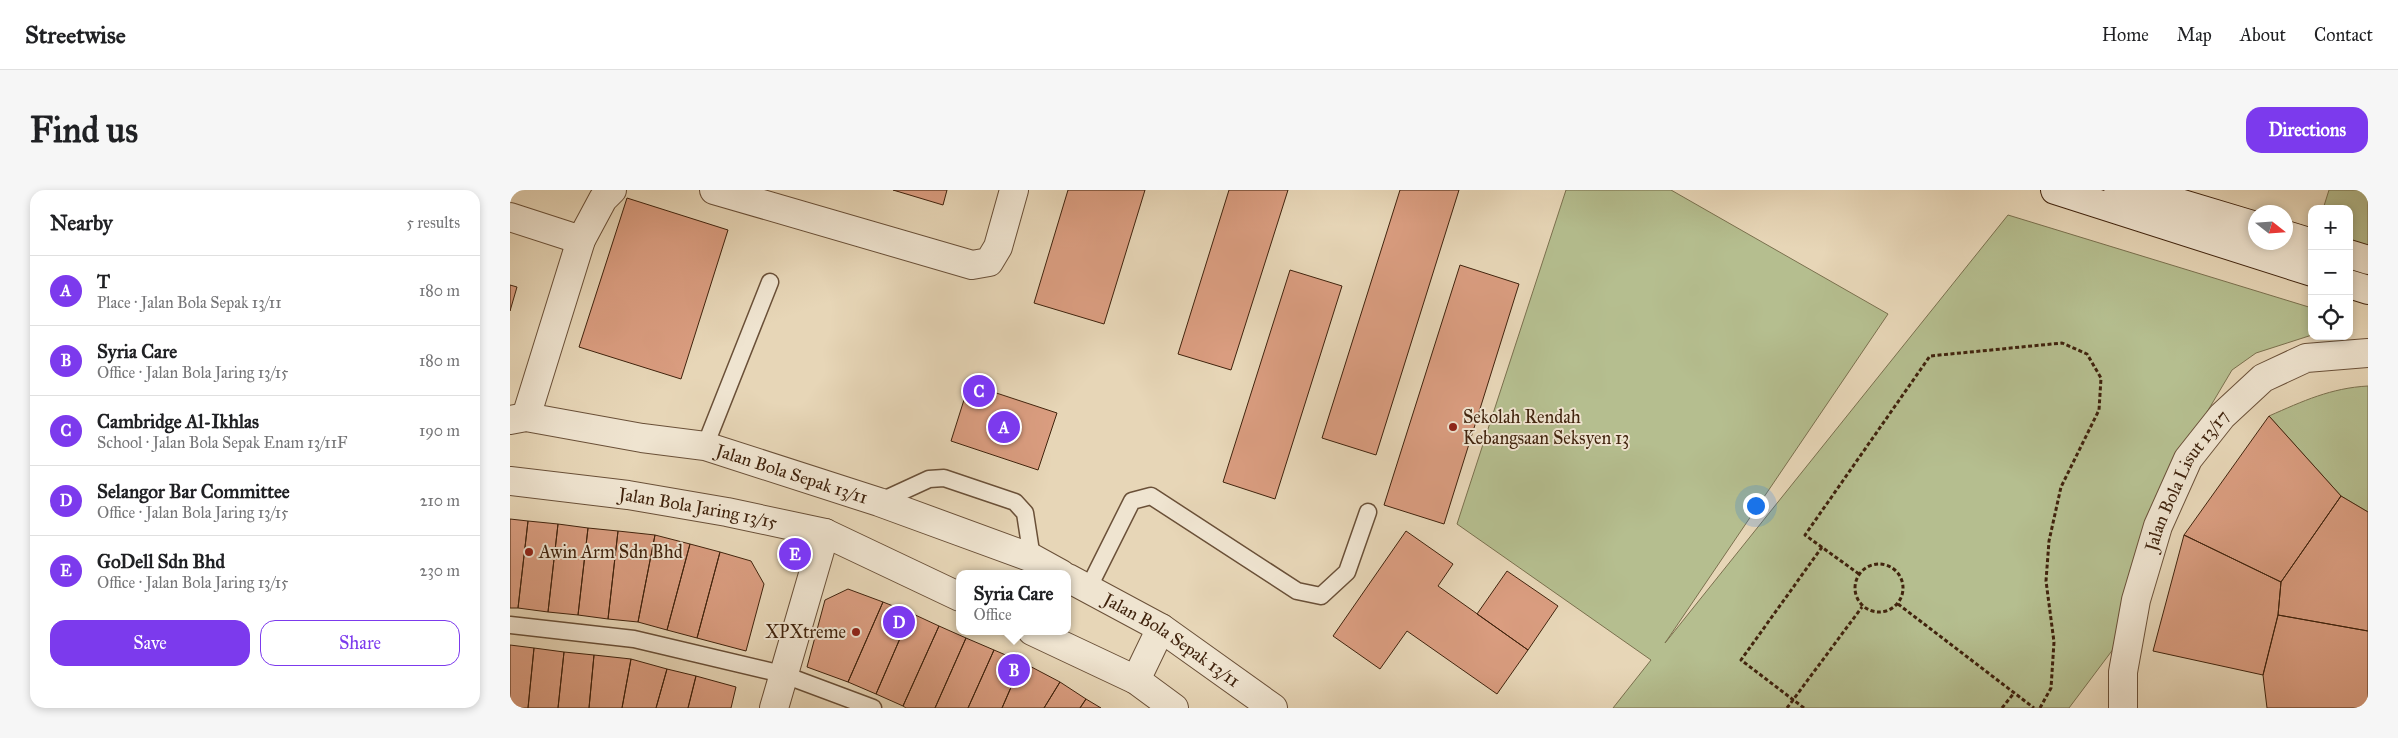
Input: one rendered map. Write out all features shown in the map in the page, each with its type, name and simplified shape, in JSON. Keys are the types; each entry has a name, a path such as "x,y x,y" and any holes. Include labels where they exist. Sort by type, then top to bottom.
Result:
{"street":[{"path":"518,418 581,240 603,199 612,190"},
{"path":"726,192 972,265 988,262 998,247 1014,190"},
{"path":"2055,190 2116,199 2308,271"},
{"path":"2136,190 2248,224"},
{"path":"510,217 581,240"},
{"path":"2293,237 2308,242"},
{"path":"2353,255 2368,260"},
{"path":"2353,285 2368,290"},
{"name":"Jalan Bola Lisut 13/17","path":"2123,708 2123,672 2136,600 2158,526 2188,459 2222,416 2263,378 2306,358 2368,353"},
{"name":"Jalan Bola Sepak 13/11","path":"518,418 705,446 879,502 1032,558 1054,570"},
{"name":"Jalan Bola Jaring 13/15","path":"510,481 628,495 727,512 825,533 956,595"},
{"path":"774,708 782,674 825,533"},
{"name":"Jalan Bola Sepak 13/11","path":"1078,583 1161,628 1273,708"},
{"path":"1136,680 1161,628"},
{"path":"1040,635 1136,680 1174,708"}],"lane":[{"path":"705,446 770,282"},
{"path":"879,502 929,479 944,478 1015,502 1025,513 1032,558"},
{"path":"1078,583 1132,501 1151,496 1297,591 1321,596 1347,572 1368,512"},
{"path":"510,625 634,639 782,674 873,708"}],"path":[{"path":"1859,574 1806,535 1930,356 2062,343 2088,354 2101,378 2099,410 2061,487 2049,541 2046,581 2054,642 2051,688 2040,708"},
{"path":"1804,708 1741,660 1822,547"},
{"path":"1872,565 1886,565 1895,570 1901,579 1903,592 1898,604 1884,612 1874,612 1862,607 1856,596 1855,584 1859,574 1872,565"},
{"path":"1898,604 2034,708"},
{"path":"1788,708 1862,607"},
{"path":"2002,708 2014,693"}],"green space":[{"path":"1566,190 1671,190 1888,314 1665,643 2008,215 2308,307 2308,336 2256,353 2232,370 2182,454 2114,648 2069,708 1613,708 1651,660 1457,524"},
{"path":"2329,190 2368,190 2368,246 2353,242 2353,205 2324,205"},
{"path":"2368,386 2368,512 2341,496 2269,416 2329,392"}],"building":[{"path":"893,190 947,190 943,205"},
{"path":"1068,190 1145,190 1104,324 1034,303"},
{"path":"1229,190 1288,190 1231,370 1178,354"},
{"path":"1400,190 1459,190 1376,455 1322,438"},
{"path":"627,198 728,230 681,379 579,347"},
{"path":"1460,265 1519,284 1444,524 1384,505"},
{"path":"1290,270 1342,286 1275,499 1223,482"},
{"path":"510,285 517,287 510,311"},
{"path":"969,384 1057,413 1038,470 951,441"},
{"path":"2269,416 2341,496 2281,582 2184,535"},
{"path":"2341,496 2368,512 2368,631 2278,615 2281,582"},
{"path":"510,519 528,521 518,608 510,608"},
{"path":"528,521 558,524 548,612 518,608"},
{"path":"558,524 588,528 578,615 548,612"},
{"path":"588,528 618,531 608,619 578,615"},
{"path":"618,531 655,535 638,622 608,619"},
{"path":"1406,531 1453,564 1438,586 1528,650 1497,694 1407,631 1380,669 1333,636"},
{"path":"655,535 690,544 667,630 638,622"},
{"path":"2184,535 2281,582 2278,615 2263,675 2153,651"},
{"path":"690,544 720,552 697,638 667,630"},
{"path":"720,552 751,561 764,584 746,651 697,638"},
{"path":"1507,571 1558,606 1528,650 1477,614"},
{"path":"848,589 883,602 848,682 807,667 825,600"},
{"path":"883,602 911,613 876,694 848,682"},
{"path":"911,613 939,626 903,706 876,694"},
{"path":"2278,615 2368,631 2368,708 2267,708 2263,675"},
{"path":"939,626 966,638 935,708 906,708 903,706"},
{"path":"966,638 994,650 968,708 935,708"},
{"path":"510,645 534,648 528,708 510,708"},
{"path":"534,648 564,652 558,708 528,708"},
{"path":"994,650 1022,662 1002,708 968,708"},
{"path":"564,652 594,655 589,708 558,708"},
{"path":"594,655 631,659 622,708 589,708"},
{"path":"631,659 667,669 656,708 622,708"},
{"path":"1022,662 1060,682 1044,708 1002,708"},
{"path":"667,669 696,676 688,708 656,708"},
{"path":"696,676 736,687 731,708 688,708"},
{"path":"1060,682 1086,699 1080,708 1044,708"},
{"path":"1086,699 1101,708 1080,708"}],"place":[{"name":"Cambridge Al-Ikhlas","path":"979,391"},
{"name":"T","path":"1004,427"},
{"name":"Sekolah Rendah Kebangsaan Seksyen 13","path":"1453,427"},
{"name":"Awin Arm Sdn Bhd","path":"529,552"},
{"name":"GoDell Sdn Bhd","path":"795,554"},
{"name":"Selangor Bar Committee","path":"899,622"},
{"name":"XPXtreme","path":"856,632"},
{"name":"Syria Care","path":"1014,670"}]}
